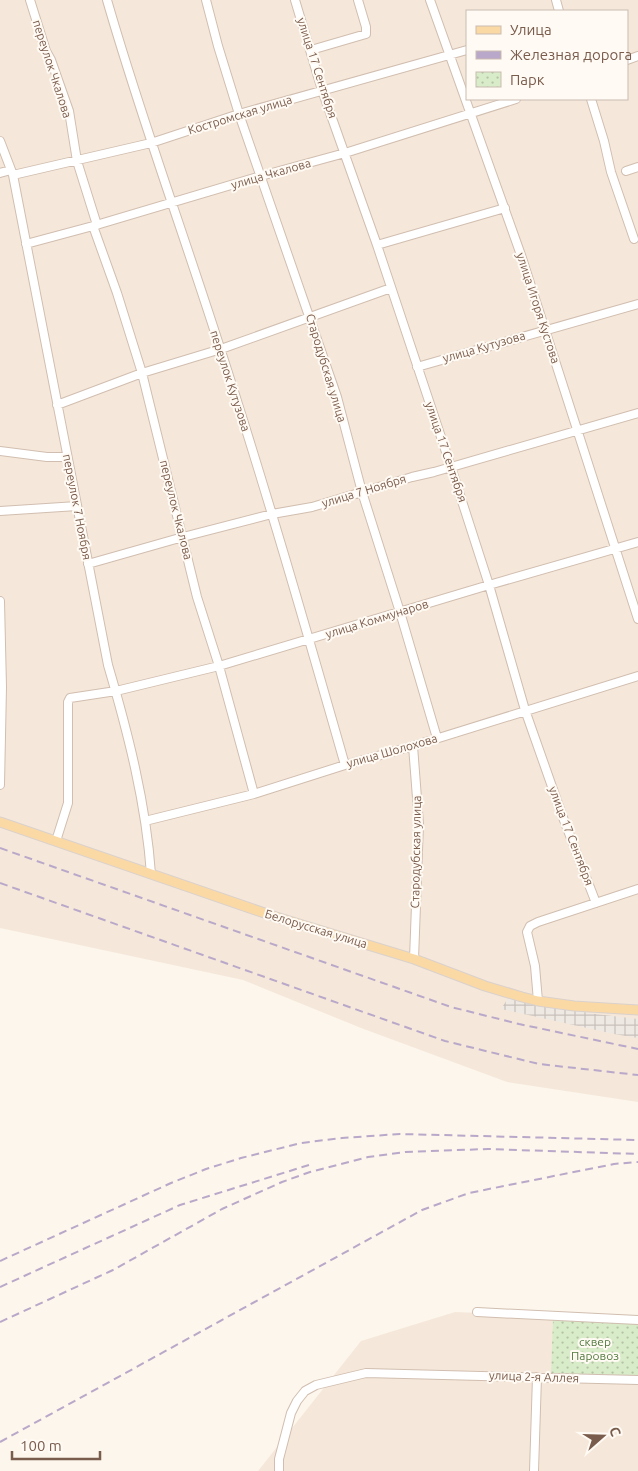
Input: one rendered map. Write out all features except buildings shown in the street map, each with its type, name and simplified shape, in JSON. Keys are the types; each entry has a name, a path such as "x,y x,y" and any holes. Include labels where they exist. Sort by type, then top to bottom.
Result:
{"main road":[{"name":"Белорусская улица","path":"0,822 272,916 414,958 485,986 538,1002 638,1010"}],"street":[{"name":"переулок Чкалова","path":"30,0 46,51 69,111 76,161 142,373 197,597 219,666 254,794"},
{"name":"переулок Кутузова","path":"107,0 151,143 173,203 272,514 345,765"},
{"name":"Стародубская улица","path":"206,0 239,114 337,397 362,492 437,738"},
{"name":"улица 17 Сентября","path":"295,0 322,90 377,245 489,584 525,710 562,816 596,903"},
{"path":"311,50 366,34 366,27 358,0"},
{"name":"улица Игоря Кустова","path":"431,1 448,55 505,208 599,500 617,549 638,619"},
{"name":"Костромская улица","path":"0,173 12,173 76,161 151,143 239,114 466,50"},
{"name":"улица Чкалова","path":"26,244 95,226 345,153 513,100"},
{"path":"591,100 611,172 634,239"},
{"name":"переулок 7 Ноября","path":"0,141 12,173 108,665 123,715 145,821 151,874"},
{"path":"626,171 638,167"},
{"path":"377,245 505,208"},
{"path":"57,405 142,373 220,348 391,288"},
{"name":"улица Кутузова","path":"417,367 638,304"},
{"name":"улица 7 Ноября","path":"88,564 272,514 312,507 638,413"},
{"path":"0,451 67,457"},
{"path":"0,511 77,506"},
{"name":"улица Коммунаров","path":"56,841 68,803 68,700 72,696 116,691 219,666 489,584 638,542"},
{"path":"0,601 2,697 0,785"},
{"name":"улица Шолохова","path":"145,821 254,794 638,676"},
{"name":"Стародубская улица","path":"413,746 419,824 414,958"},
{"path":"538,1002 535,966 527,932 530,926 638,889"},
{"path":"477,1312 638,1320"},
{"name":"улица 2-я Аллея","path":"279,1471 279,1459 286,1427 297,1400 305,1391 316,1385 366,1373 638,1380"},
{"path":"534,1471 537,1377"}],"shaded area":[{"path":"0,0 638,0 638,1102 507,1082 361,1028 243,980 0,928"},
{"path":"508,998 595,1014 638,1019 638,1038 501,1009"},
{"path":"455,1312 638,1319 638,1471 258,1471 361,1341"}],"green space":[{"name":"сквер Паровоз","path":"553,1320 638,1323 638,1378 551,1374"}],"railway":[{"path":"0,848 451,1007 519,1024 638,1049"},
{"path":"0,883 445,1041 539,1064 638,1075"},
{"path":"0,1261 206,1169 301,1143 400,1134 638,1140"},
{"path":"0,1322 113,1270 222,1209 282,1182 310,1172 368,1157 405,1152 488,1149 638,1154"},
{"path":"0,1442 422,1210 469,1193 614,1164 638,1162"},
{"path":"0,1287 180,1205 309,1165"}]}
